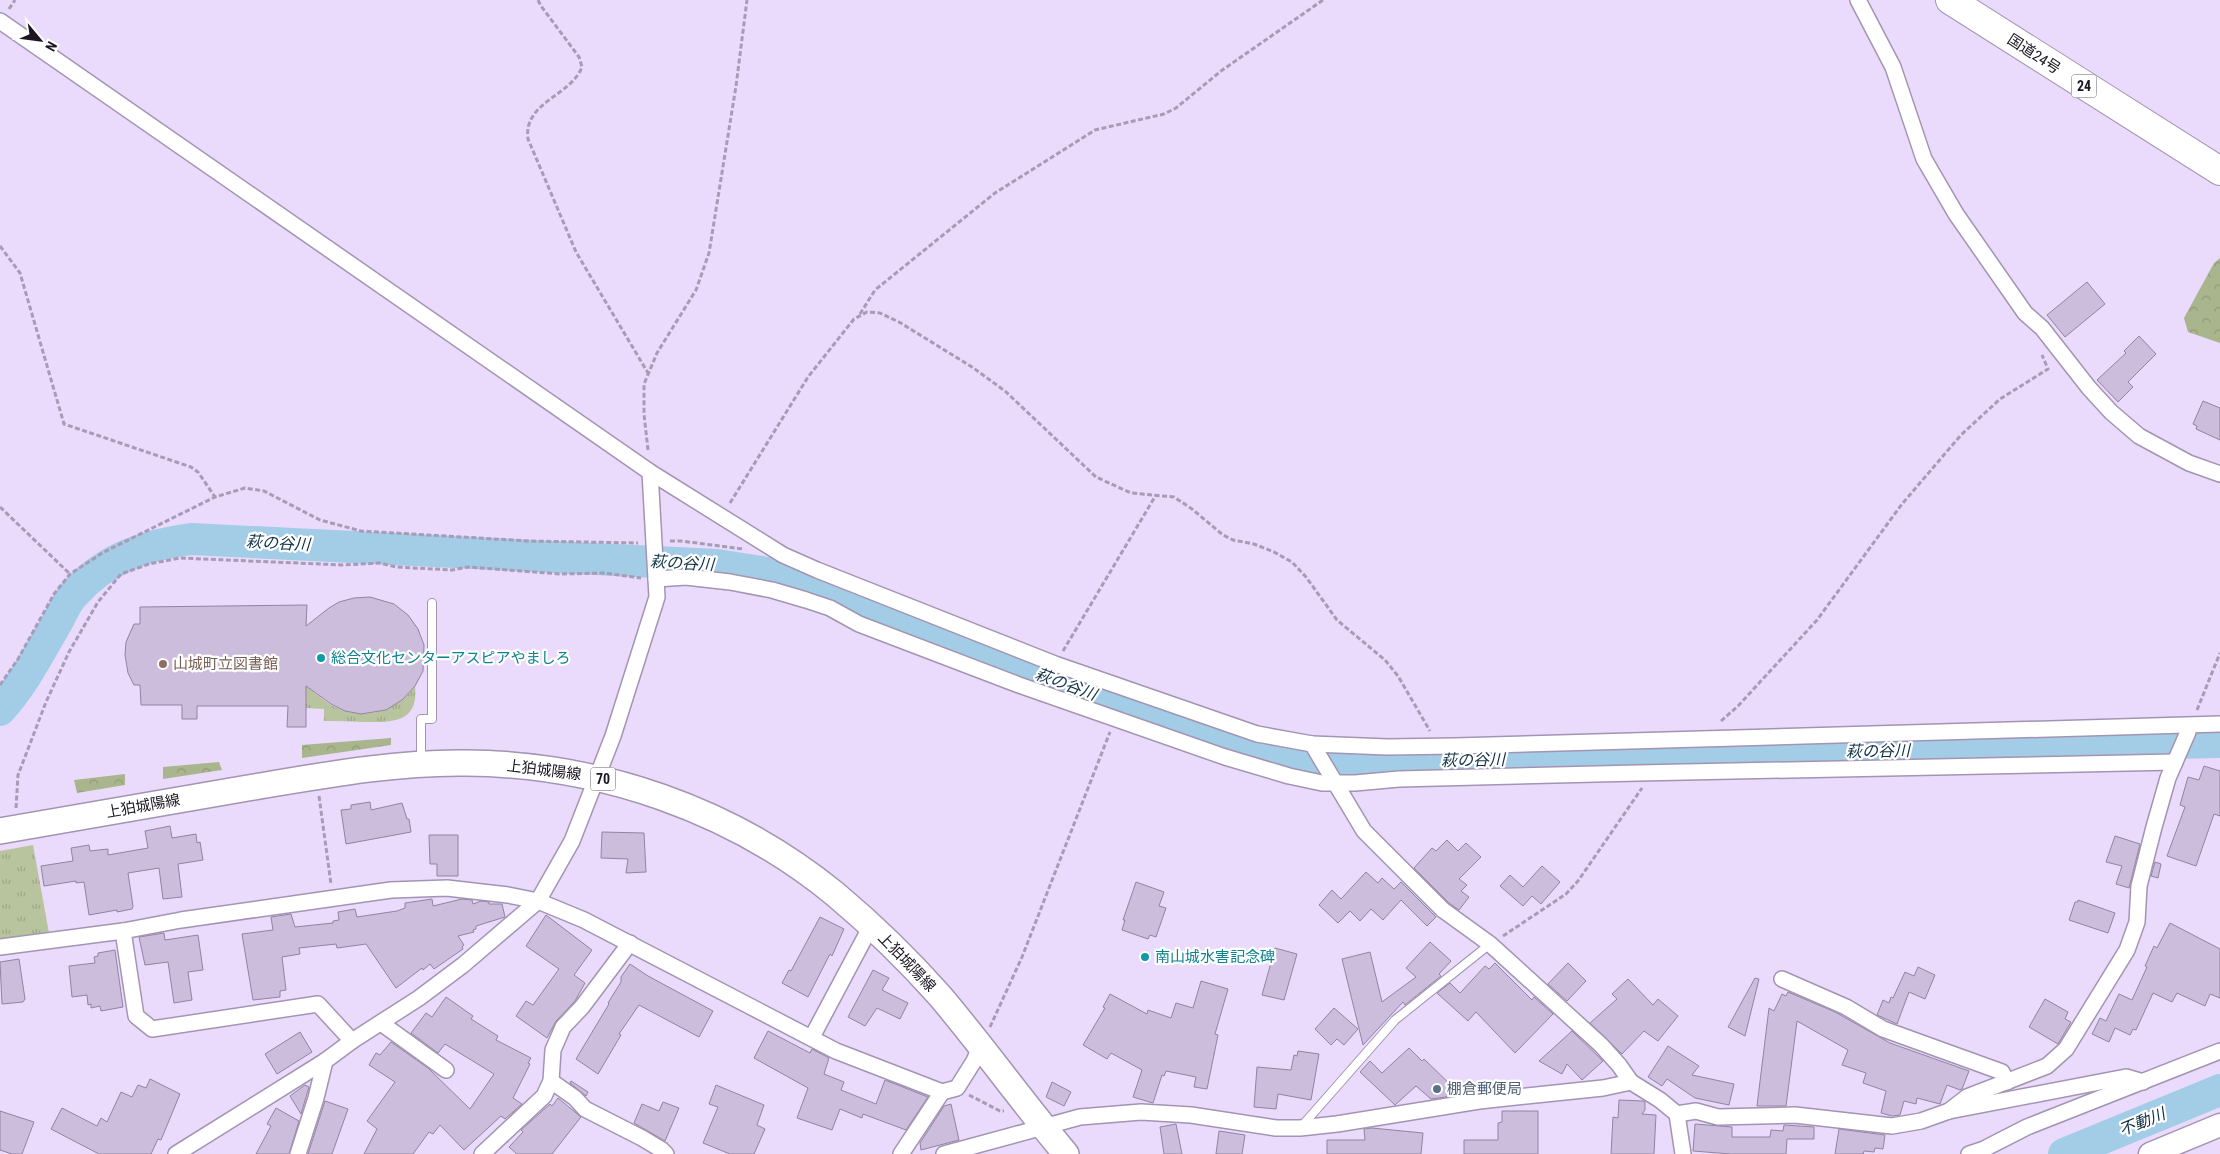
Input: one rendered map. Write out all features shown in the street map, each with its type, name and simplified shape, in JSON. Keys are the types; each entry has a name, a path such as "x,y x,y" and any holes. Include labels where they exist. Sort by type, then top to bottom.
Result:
{"highway":[{"name":"国道24号","path":"1950,0 2220,171"}],"main road":[{"name":"上狛城陽線","path":"9,829 325,776 421,764 466,762 534,766 596,778 665,798 738,831 808,873 835,894 929,985 1066,1154"}],"street":[{"path":"1858,0 1893,68 1924,159 1956,214 2025,313 2042,328 2089,388 2111,412 2139,436 2189,462 2220,474"},
{"path":"0,21 650,472 783,555 816,570 1054,664 1257,734 1314,747 1436,747 2189,728 2220,724"},
{"path":"176,1154 325,1061 352,1040 381,1023 463,965 538,901 572,841 613,736 657,596 650,472"},
{"path":"656,576 730,582 772,590 806,600 830,608 859,624 1113,718 1225,757 1289,776 1322,783 1333,780 1354,783 1399,779 2176,758"},
{"path":"1949,1111 1967,1097 2047,1066 2066,1049 2127,950 2137,922 2139,886 2154,827 2168,778 2189,728"},
{"path":"1314,747 1364,831 1443,910 1490,944 1601,1045 1631,1082 1660,1100 1677,1114 1682,1154"},
{"path":"0,947 123,931 181,920 391,890 447,888 508,895 538,901 630,942 836,1051 942,1092 957,1088 974,1062 980,1047"},
{"path":"812,1037 870,926"},
{"path":"123,931 136,1016 152,1029 318,1004 352,1040"},
{"path":"482,1154 544,1096 551,1080 553,1050 564,1028 630,942"},
{"path":"1782,979 1846,1007 1883,1029 2002,1072 2007,1082"},
{"path":"381,1023 446,1070"},
{"path":"1969,1154 1984,1149 2027,1127 2220,1051"},
{"path":"298,1154 316,1098 325,1061"},
{"path":"1677,1114 1696,1111 1718,1117 1795,1115 1892,1126 1921,1122 1949,1111 2126,1077 2143,1082"},
{"path":"551,1080 585,1109 642,1138 666,1154"},
{"path":"944,1154 1080,1117 1141,1112 1191,1115 1276,1128 1300,1128 1337,1124 1479,1101 1603,1088 1631,1082"},
{"path":"901,1154 942,1092"},
{"path":"2150,1154 2220,1124"}],"lane":[{"path":"421,764 421,719 432,720 432,603"},
{"path":"1300,1128 1396,1020 1490,944"}],"path":[{"path":"538,0 579,57 582,67 576,76 534,114 528,125 528,139 576,252 648,373"},
{"path":"650,472 644,414 644,384 658,353 696,290 710,253 736,86 747,0"},
{"path":"722,517 808,377 860,314 875,290 995,193 1096,130 1164,114 1176,108 1221,71 1323,0"},
{"path":"0,246 20,273 64,424 191,467 198,472 215,497"},
{"path":"860,314 873,312 899,322 972,367 1005,391 1096,477 1131,493 1174,497 1184,502 1223,535 1274,552 1300,569 1337,620 1385,660 1398,676 1429,727 1436,747"},
{"path":"1698,740 1738,706 1817,620 1902,504 1961,435 2000,399 2048,369 2038,347"},
{"path":"0,685 18,660 54,594 70,574 104,552 215,497 245,488 264,491 320,520 361,530 529,541 654,546 680,541 746,550"},
{"path":"1054,664 1156,495"},
{"path":"0,507 70,574"},
{"path":"9,829 15,803 18,775 46,702 73,644 98,602 120,574 149,564 180,558 343,565 380,563 396,567 452,570 468,567 560,574 604,573 618,576 656,576"},
{"path":"2189,728 2220,652"},
{"path":"980,1047 1022,958 1109,733 1113,718"},
{"path":"1490,944 1566,894 1578,882 1634,798 1645,784 1660,773"},
{"path":"319,793 333,898"}],"green space":[{"path":"2220,258 2220,343 2188,332 2184,318 2214,263"},
{"path":"306,686 335,707 357,713 379,712 389,708 399,702 415,686 415,698 413,708 408,714 393,721 324,721 324,709 306,708"},
{"path":"391,738 391,745 302,758 302,745"},
{"path":"219,762 222,770 163,779 163,767"},
{"path":"125,774 125,785 77,793 74,780"},
{"path":"33,845 49,933 0,940 0,851"}],"building":[{"path":"2087,282 2105,304 2065,337 2047,315"},
{"path":"2139,336 2156,354 2128,382 2133,387 2118,402 2097,380 2126,353 2124,351"},
{"path":"2203,401 2220,408 2220,440 2196,429 2197,426 2193,424"},
{"name":"総合文化センターアスピアやましろ","path":"370,597 394,604 408,615 418,629 424,645 423,671 415,686 402,700 386,710 361,714 345,711 331,704 306,686 306,727 287,727 288,706 197,706 197,719 182,719 182,705 141,705 140,685 134,685 128,673 125,655 126,642 134,624 140,624 140,607 307,605 306,626 339,602 354,598"},
{"path":"2204,766 2220,771 2220,816 2214,814 2196,866 2167,856 2185,807 2180,805 2188,777 2199,780"},
{"path":"370,802 371,810 402,803 407,819 409,819 411,832 346,844 341,810 351,809 351,805"},
{"path":"170,826 172,838 196,834 197,843 200,842 203,860 178,864 182,897 163,899 159,868 128,873 133,906 132,909 117,912 117,910 89,915 84,882 76,883 76,881 44,886 41,866 73,861 71,848 89,845 90,851 108,849 108,855 148,848 145,831"},
{"path":"602,832 644,833 646,872 626,873 628,859 601,858"},
{"path":"429,835 458,835 458,876 437,876 437,864 430,864"},
{"path":"2115,836 2140,844 2129,888 2116,884 2122,866 2106,862"},
{"path":"1447,840 1458,851 1466,843 1481,857 1459,879 1467,885 1461,891 1469,897 1459,910 1449,903 1414,868 1432,848 1436,851"},
{"path":"2155,862 2161,864 2158,878 2151,876"},
{"path":"1542,866 1560,882 1541,904 1532,896 1523,906 1500,886 1510,875 1523,887"},
{"path":"1366,872 1378,883 1382,878 1394,889 1401,882 1436,917 1427,926 1401,900 1383,920 1371,909 1360,921 1350,911 1338,923 1319,905 1332,890 1341,899"},
{"path":"1136,882 1164,892 1159,906 1166,908 1156,937 1150,935 1148,939 1122,930 1125,920 1123,920"},
{"path":"432,899 433,906 462,899 472,900 473,904 481,901 489,902 489,904 502,904 505,917 476,926 476,929 473,930 474,932 458,936 464,945 463,949 434,969 430,964 423,970 422,968 396,988 366,944 337,948 336,944 299,948 300,954 282,957 286,990 280,991 280,997 253,1000 242,934 273,930 271,917 291,914 295,927 333,923 333,921 339,920 338,912 355,909 357,917 397,911 405,908 405,903"},
{"path":"2078,900 2115,913 2108,933 2069,920 2075,902 2078,902"},
{"path":"546,915 592,950 574,975 585,983 575,1001 556,1021 547,1038 516,1016 526,1001 533,1005 559,969 526,946"},
{"path":"820,917 844,929 832,956 830,954 808,997 782,983 789,970 791,971"},
{"path":"2170,923 2220,949 2220,998 2210,994 2205,1006 2177,993 2172,1002 2153,993 2136,1030 2133,1029 2130,1035 2115,1028 2109,1042 2092,1034 2100,1018 2106,1021 2119,994 2132,1000 2154,946 2157,948"},
{"path":"164,933 165,940 198,935 203,970 188,972 192,1000 174,1003 168,962 145,965 139,937"},
{"path":"1430,942 1451,961 1439,974 1441,976 1405,1005 1403,1002 1363,1045 1342,959 1370,952 1382,1002 1416,977 1406,968"},
{"path":"1275,948 1297,954 1284,1000 1262,995"},
{"path":"115,950 123,1007 101,1011 100,1006 91,1008 91,1004 88,1005 87,995 72,997 69,966 95,963 94,957 98,956 98,953"},
{"path":"19,959 25,999 23,1002 2,1004 0,962"},
{"path":"1495,963 1532,1000 1534,997 1553,1014 1515,1053 1476,1012 1468,1021 1437,993 1450,983 1460,993 1485,966 1489,969"},
{"path":"1568,963 1586,981 1567,1001 1548,984"},
{"path":"630,964 648,976 713,1011 699,1037 639,1005 619,1034 621,1035 598,1074 576,1059 609,1004 621,982 621,977"},
{"path":"1918,967 1935,975 1925,999 1909,992 1897,1024 1877,1015 1883,1000 1889,1003 1891,997 1893,998 1905,972 1914,976"},
{"path":"873,970 889,978 882,990 908,1003 900,1019 877,1008 865,1026 848,1017"},
{"path":"1755,978 1759,979 1745,1036 1728,1027"},
{"path":"1628,979 1653,1005 1658,999 1678,1016 1658,1041 1644,1031 1622,1054 1590,1023 1617,999 1612,994"},
{"path":"1201,981 1228,989 1215,1034 1218,1035 1207,1089 1194,1087 1196,1077 1166,1071 1164,1076 1162,1075 1153,1103 1133,1097 1142,1070 1111,1053 1107,1059 1083,1045 1105,1008 1103,1007 1110,994 1147,1014 1148,1010 1171,1018 1176,1003 1193,1008"},
{"path":"1788,992 1835,1012 1890,1043 1969,1071 1962,1089 1947,1085 1940,1104 1917,1098 1916,1104 1904,1101 1900,1115 1892,1116 1881,1113 1886,1091 1863,1083 1866,1073 1842,1065 1848,1050 1797,1021 1786,1106 1757,1106 1769,1008 1774,1011 1782,994 1786,996"},
{"path":"446,997 473,1016 471,1019 498,1036 496,1040 531,1058 528,1063 530,1064 513,1098 522,1104 505,1119 501,1116 464,1150 440,1125 433,1134 429,1132 413,1154 364,1154 377,1129 367,1121 395,1082 369,1065 376,1053 380,1055 391,1042 428,1068 470,1109 494,1074 445,1044 438,1053 411,1033 426,1013 432,1017"},
{"path":"2045,999 2068,1012 2065,1019 2071,1022 2058,1044 2029,1027"},
{"path":"1334,1008 1358,1029 1344,1045 1337,1039 1331,1045 1315,1029"},
{"path":"768,1031 810,1053 812,1049 829,1058 824,1074 844,1082 841,1090 876,1104 885,1080 928,1097 906,1130 863,1114 862,1118 840,1109 832,1130 797,1118 808,1088 754,1058"},
{"path":"1572,1031 1603,1061 1582,1080 1567,1064 1562,1074 1539,1061"},
{"path":"300,1032 312,1052 277,1074 265,1054"},
{"path":"1668,1046 1699,1066 1692,1075 1734,1084 1729,1105 1695,1098 1667,1079 1662,1086 1648,1077"},
{"path":"1409,1048 1422,1061 1424,1059 1454,1088 1446,1097 1431,1099 1416,1086 1395,1105 1360,1072 1370,1061 1382,1073"},
{"path":"1298,1051 1319,1054 1311,1100 1278,1094 1276,1109 1254,1107 1257,1067 1291,1070 1294,1055 1297,1056"},
{"path":"150,1079 180,1094 161,1140 158,1139 151,1154 99,1154 51,1129 62,1108 97,1126 101,1118 107,1122 121,1092 132,1097 138,1085 146,1088"},
{"path":"571,1081 588,1092 586,1096 570,1083"},
{"path":"1052,1082 1071,1092 1064,1106 1046,1097"},
{"path":"305,1085 309,1087 301,1114 290,1096"},
{"path":"716,1085 764,1105 757,1125 765,1129 754,1154 730,1154 703,1143 718,1107 709,1104"},
{"path":"558,1098 581,1117 552,1154 517,1154 509,1147 523,1132 521,1130 550,1104 552,1106"},
{"path":"1619,1100 1643,1101 1645,1102 1645,1110 1642,1114 1656,1115 1654,1154 1611,1154 1613,1117 1618,1118"},
{"path":"325,1101 348,1109 332,1154 308,1154"},
{"path":"663,1102 679,1108 665,1141 634,1123 642,1104 659,1111"},
{"path":"951,1104 959,1140 921,1150 920,1143 944,1106"},
{"path":"276,1108 299,1121 289,1154 256,1154 271,1126 267,1124"},
{"path":"0,1111 34,1122 22,1154 12,1154 0,1150"},
{"path":"1502,1111 1538,1111 1538,1154 1464,1154 1464,1140 1498,1140 1498,1123 1502,1122"},
{"path":"1176,1124 1182,1154 1164,1154 1160,1127"},
{"path":"1695,1124 1732,1127 1732,1137 1770,1137 1771,1130 1783,1131 1784,1125 1814,1127 1814,1139 1787,1139 1786,1154 1731,1154 1693,1151"},
{"path":"1372,1128 1423,1133 1421,1154 1327,1154 1327,1140 1365,1140 1364,1129"},
{"path":"1839,1129 1885,1135 1883,1149 1875,1148 1874,1152 1864,1151 1863,1154 1835,1154"},
{"path":"1219,1131 1245,1135 1242,1154 1216,1154"}],"waterway":[{"name":"萩の谷川","path":"0,710 30,668 69,601 86,582 99,571 127,555 158,545 191,539 717,565 773,574 837,594 923,631 1132,709 1278,759 1312,764 1355,765 1525,758 2220,742"},
{"name":"不動川","path":"2064,1154 2220,1090"}],"place":[{"name":"総合文化センターアスピアやましろ","path":"321,658"},
{"name":"山城町立図書館","path":"163,664"},
{"name":"南山城水害記念碑","path":"1145,957"},
{"name":"棚倉郵便局","path":"1437,1089"}]}
